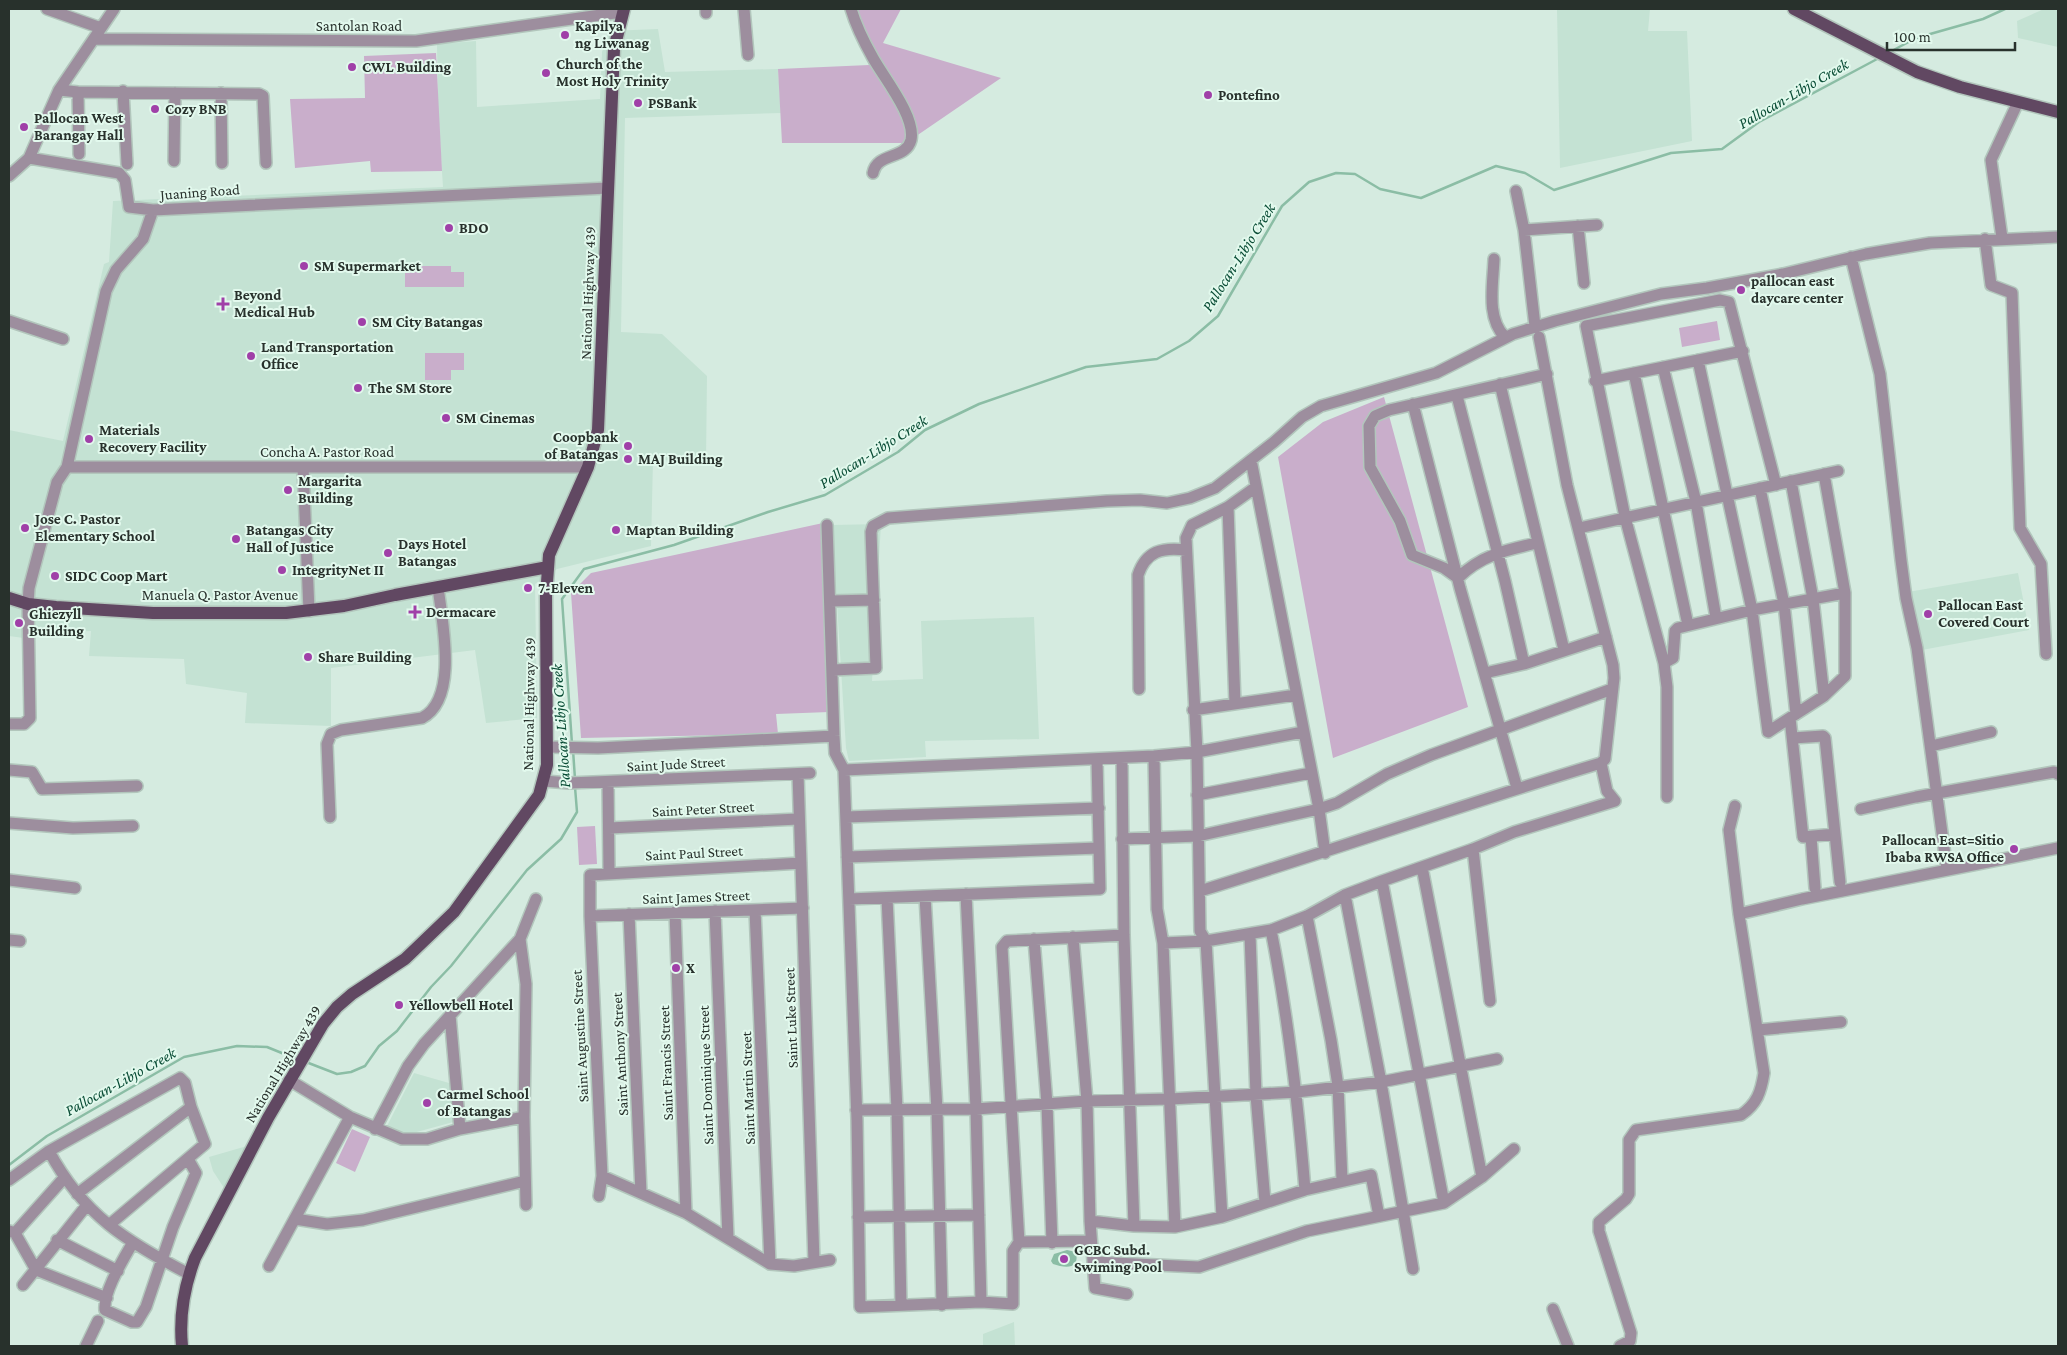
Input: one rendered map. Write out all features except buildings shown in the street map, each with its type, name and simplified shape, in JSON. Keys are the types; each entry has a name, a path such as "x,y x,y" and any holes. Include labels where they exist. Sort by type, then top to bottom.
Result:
{"main road":[{"path":"1794,9 1892,61 1960,87 2058,112"},
{"name":"National Highway 439","path":"182,1346 181,1309 189,1274 226,1197 309,1046 337,1007 406,959 454,912 532,805 544,781 547,747 549,555 588,467 598,430 614,49 623,10"},
{"name":"Manuela Q. Pastor Avenue","path":"9,598 28,604 188,614 309,611 548,567"}],"street":[{"path":"47,9 100,28"},
{"path":"9,176 30,158 59,90 114,9"},
{"path":"744,9 748,55"},
{"path":"851,9 866,46 903,108 912,132 910,143 904,151 881,160 875,166 873,173"},
{"name":"Santolan Road","path":"94,39 416,41 623,10"},
{"path":"59,90 78,92 259,94 263,96 266,163"},
{"path":"78,92 79,154"},
{"path":"124,92 127,164"},
{"path":"174,161 175,93"},
{"path":"221,93 222,163"},
{"path":"2002,238 1990,160 2018,102"},
{"path":"30,158 118,173 125,180 129,207 153,210"},
{"name":"Juaning Road","path":"9,724 24,724 30,718 28,604 57,482 67,467 108,285 116,270 143,239 153,210 608,188"},
{"path":"1163,944 1206,941 1271,930 1307,916 1345,895 1382,881 1473,849 1514,832 1615,801 1607,791 1601,763 1606,754 1613,665 1567,485 1547,374 1537,332 1524,230 1516,191"},
{"path":"1524,230 1597,225"},
{"path":"1578,226 1584,283"},
{"path":"833,670 876,668 872,532 873,526 888,518 1002,511 1107,501 1140,500 1166,503 1190,498 1215,488 1302,417 1321,406 1436,373 1505,337 1537,332 1661,294 1707,288 1783,274 1851,257 1930,243 2002,238 2058,237"},
{"path":"1985,240 1991,285 2012,293 2020,528 2041,564 2046,654"},
{"path":"1851,257 1880,374 1901,560 1917,648 1947,870"},
{"path":"1494,259 1493,318 1497,329 1505,337"},
{"path":"1667,797 1667,687 1664,663 1625,518 1595,381 1586,326 1724,299 1729,302 1776,485"},
{"path":"9,321 63,339"},
{"path":"1595,381 1743,351"},
{"path":"1698,360 1752,610 1768,732 1824,696 1846,676 1845,592 1824,474"},
{"path":"1663,367 1696,502 1716,618"},
{"path":"1634,373 1688,624"},
{"path":"1458,578 1444,568 1412,555 1400,521 1370,467 1369,426 1375,416 1389,410 1547,374"},
{"path":"1500,384 1564,650"},
{"path":"1457,396 1498,552 1524,664"},
{"path":"1413,404 1458,578 1518,788"},
{"path":"1251,460 1319,809 1325,853"},
{"name":"Concha A. Pastor Road","path":"67,467 588,467"},
{"path":"304,467 309,611"},
{"path":"1579,528 1838,471"},
{"path":"1791,482 1813,599 1824,696"},
{"path":"1222,1217 1206,941 1200,931 1196,752 1186,538 1192,525 1228,507 1256,487"},
{"path":"1760,488 1784,604 1793,738 1803,837 1835,834"},
{"path":"1228,507 1235,704"},
{"path":"828,524 835,753 844,770 846,817 856,1110 860,1307 981,1302 1013,1304 1013,1250 1019,1242 1002,947 1008,941 1034,938 1124,934"},
{"path":"1458,578 1470,566 1498,552 1537,543"},
{"path":"1139,689 1138,575 1142,563 1158,550 1186,550"},
{"path":"330,817 327,744 331,734 341,730 422,718 430,713 445,681 446,650 438,587"},
{"path":"1664,663 1673,658 1675,631 1688,624 1845,592"},
{"path":"830,601 874,600"},
{"path":"1485,673 1524,664 1606,637"},
{"path":"1122,839 1198,836 1319,809 1338,803 1386,774 1432,755 1612,689"},
{"path":"1193,710 1296,695"},
{"path":"844,770 1122,759 1196,752 1303,732"},
{"path":"1931,746 1991,732"},
{"path":"547,747 568,749 834,736"},
{"path":"1793,738 1824,737 1840,882"},
{"path":"1154,756 1157,908 1163,944 1175,1227"},
{"path":"1122,759 1124,934 1134,1226"},
{"path":"848,899 1100,889 1097,760"},
{"path":"1200,891 1325,853 1518,788 1601,763"},
{"path":"9,770 32,772 42,789 137,786"},
{"path":"1197,795 1311,772"},
{"path":"1861,809 2054,772 2058,774"},
{"name":"Saint Jude Street","path":"544,781 569,783 608,782 804,773"},
{"name":"Saint Luke Street","path":"804,773 798,819 803,908 814,1262"},
{"path":"608,782 609,872"},
{"path":"1620,1346 1630,1341 1631,1333 1599,1231 1599,1222 1626,1199 1629,1194 1629,1140 1631,1134 1636,1130 1741,1115 1753,1106 1762,1088 1764,1073 1739,914 1732,840 1729,830 1735,806"},
{"path":"846,817 1098,808"},
{"name":"Saint Peter Street","path":"609,828 798,819"},
{"path":"9,823 72,828 133,826"},
{"path":"1811,837 1815,888"},
{"path":"847,857 1099,848"},
{"path":"1739,914 2058,848"},
{"path":"1473,849 1490,1001"},
{"name":"Saint Paul Street","path":"590,875 609,872 801,863"},
{"path":"1422,867 1482,1178"},
{"name":"Saint Augustine Street","path":"590,875 590,916 602,1176 599,1196"},
{"path":"9,880 75,888"},
{"path":"1382,881 1444,1203"},
{"path":"966,894 976,1109 981,1302"},
{"path":"1345,895 1381,1082 1413,1269"},
{"path":"925,896 937,1110 942,1305"},
{"path":"887,898 897,1110 901,1305"},
{"path":"375,1129 408,1066 450,1015 520,939 536,899"},
{"name":"Saint James Street","path":"590,916 803,908"},
{"name":"Saint Martin Street","path":"755,910 770,1264"},
{"name":"Saint Dominique Street","path":"715,911 728,1238"},
{"name":"Saint Francis Street","path":"675,912 686,1213"},
{"name":"Saint Anthony Street","path":"629,914 641,1193"},
{"path":"1307,916 1338,1086 1342,1180"},
{"path":"1271,930 1285,1004 1297,1092 1305,1190"},
{"path":"1250,935 1256,1095 1265,1202"},
{"path":"1073,937 1087,1101 1090,1220 1095,1288 1126,1294"},
{"path":"1034,938 1047,1104 1052,1243"},
{"path":"520,939 526,984 524,1117 526,1205"},
{"path":"450,1015 460,1129"},
{"path":"1758,1030 1841,1022"},
{"path":"856,1110 976,1109 1087,1101 1170,1099 1297,1092 1381,1082 1497,1059"},
{"path":"291,1076 350,1117 402,1139 413,1140 524,1117"},
{"path":"9,1180 49,1151 180,1078 185,1083 191,1108 205,1144 109,1225"},
{"path":"77,1194 191,1108"},
{"path":"269,1266 350,1117"},
{"path":"1093,1262 1199,1267 1307,1231 1444,1203 1482,1178 1514,1149"},
{"path":"49,1151 64,1178 87,1205 109,1225 132,1244 189,1274"},
{"path":"132,1244 118,1270 104,1310 132,1322 137,1322 146,1307 173,1227 196,1173 188,1159"},
{"path":"1090,1220 1134,1226 1175,1227 1222,1217 1265,1202 1342,1180 1371,1175 1380,1216"},
{"path":"602,1176 686,1213 770,1264 794,1266 830,1260"},
{"path":"64,1178 12,1232 36,1270 107,1298"},
{"path":"295,1219 327,1224 363,1220 525,1181"},
{"path":"23,1285 87,1205"},
{"path":"858,1216 940,1217 979,1215"},
{"path":"58,1240 118,1270"},
{"path":"1019,1242 1091,1241"},
{"path":"1554,1309 1568,1346"},
{"path":"86,1346 98,1321"}],"shaded area":[{"path":"849,9 901,9 883,43 1001,78 906,143 782,143 778,69 869,65"},
{"path":"1557,9 1650,9 1648,31 1687,31 1692,141 1560,168"},
{"path":"2044,9 2058,9 2058,47 2018,38 2017,21"},
{"path":"658,29 665,72 778,69 781,113 625,118 621,332 662,334 707,376 706,461 653,460 651,546 557,569 535,584 537,718 486,723 475,650 331,668 331,726 245,723 247,693 186,684 184,659 89,656 91,631 32,633 31,639 9,636 9,430 63,441 104,264 109,262 113,201 443,187 438,109 437,44 476,41 477,107 600,99 602,52 609,31"},
{"path":"436,53 442,171 371,172 370,161 295,168 290,99 365,98 364,56"},
{"path":"405,266 451,266 451,272 464,272 464,287 405,287"},
{"path":"1717,321 1720,340 1682,347 1679,328"},
{"path":"425,353 464,353 464,370 451,370 451,380 425,380"},
{"path":"1384,397 1468,707 1333,758 1278,457 1323,422"},
{"path":"823,523 829,712 776,714 778,734 581,738 571,593 591,573"},
{"path":"881,524 872,681 923,679 921,621 1034,617 1039,739 925,741 926,757 849,761 846,748 832,525"},
{"path":"2018,573 2029,630 1922,650 1908,592"},
{"path":"595,826 597,864 579,865 577,827"},
{"name":"Carmel School of Batangas","path":"414,1073 456,1085 457,1121 402,1136 386,1128"},
{"path":"352,1129 370,1137 355,1172 336,1163"},
{"path":"247,1146 226,1191 213,1171 209,1157"},
{"name":"GCBC Subd. Swiming Pool","path":"1067,1250 1076,1252 1077,1258 1074,1265 1067,1267 1053,1264 1051,1261 1054,1254"},
{"path":"1014,1322 1015,1346 983,1346 983,1334"}],"waterway":[{"name":"Pallocan-Libjo Creek","path":"1888,53 1916,38 1983,19 2005,9"},
{"name":"Pallocan-Libjo Creek","path":"572,744 562,599 584,569 674,545 768,512 825,495 898,452 925,430 979,404 1086,367 1157,359 1189,341 1218,316 1282,206 1309,182 1336,173 1355,174 1380,189 1421,198 1496,166 1525,173 1554,190 1671,153 1722,149 1759,122 1879,58"},
{"name":"Pallocan-Libjo Creek","path":"573,750 575,779"},
{"name":"Pallocan-Libjo Creek","path":"306,1062 337,1074 351,1072 365,1066 379,1046 397,1031 431,987 451,966 527,870 561,839 577,812 575,787"},
{"name":"Pallocan-Libjo Creek","path":"9,1165 47,1136 184,1057 237,1046 267,1047 299,1060"}],"place":[{"name":"Kapilya ng Liwanag","path":"565,35"},
{"name":"CWL Building","path":"352,67"},
{"name":"Church of the Most Holy Trinity","path":"546,73"},
{"name":"Pontefino","path":"1208,95"},
{"name":"PSBank","path":"638,103"},
{"name":"Cozy BNB","path":"155,109"},
{"name":"Pallocan West Barangay Hall","path":"24,127"},
{"name":"BDO","path":"449,228"},
{"name":"SM Supermarket","path":"304,266"},
{"name":"pallocan east daycare center","path":"1741,290"},
{"name":"Beyond Medical Hub","path":"223,304"},
{"name":"SM City Batangas","path":"362,322"},
{"name":"Land Transportation Office","path":"251,356"},
{"name":"The SM Store","path":"358,388"},
{"name":"SM Cinemas","path":"446,418"},
{"name":"Materials Recovery Facility","path":"89,439"},
{"name":"Coopbank of Batangas","path":"628,446"},
{"name":"MAJ Building","path":"628,459"},
{"name":"Margarita Building","path":"288,490"},
{"name":"Jose C. Pastor Elementary School","path":"25,528"},
{"name":"Maptan Building","path":"616,530"},
{"name":"Batangas City Hall of Justice","path":"236,539"},
{"name":"Days Hotel Batangas","path":"388,553"},
{"name":"IntegrityNet II","path":"282,570"},
{"name":"SIDC Coop Mart","path":"55,576"},
{"name":"7-Eleven","path":"528,588"},
{"name":"Dermacare","path":"415,612"},
{"name":"Pallocan East Covered Court","path":"1928,614"},
{"name":"Ghiezyll Building","path":"19,623"},
{"name":"Share Building","path":"308,657"},
{"name":"Pallocan East=Sitio Ibaba RWSA Office","path":"2014,849"},
{"name":"X","path":"676,968"},
{"name":"Yellowbell Hotel","path":"399,1005"},
{"name":"Carmel School of Batangas","path":"427,1103"},
{"name":"GCBC Subd. Swiming Pool","path":"1064,1259"}]}
